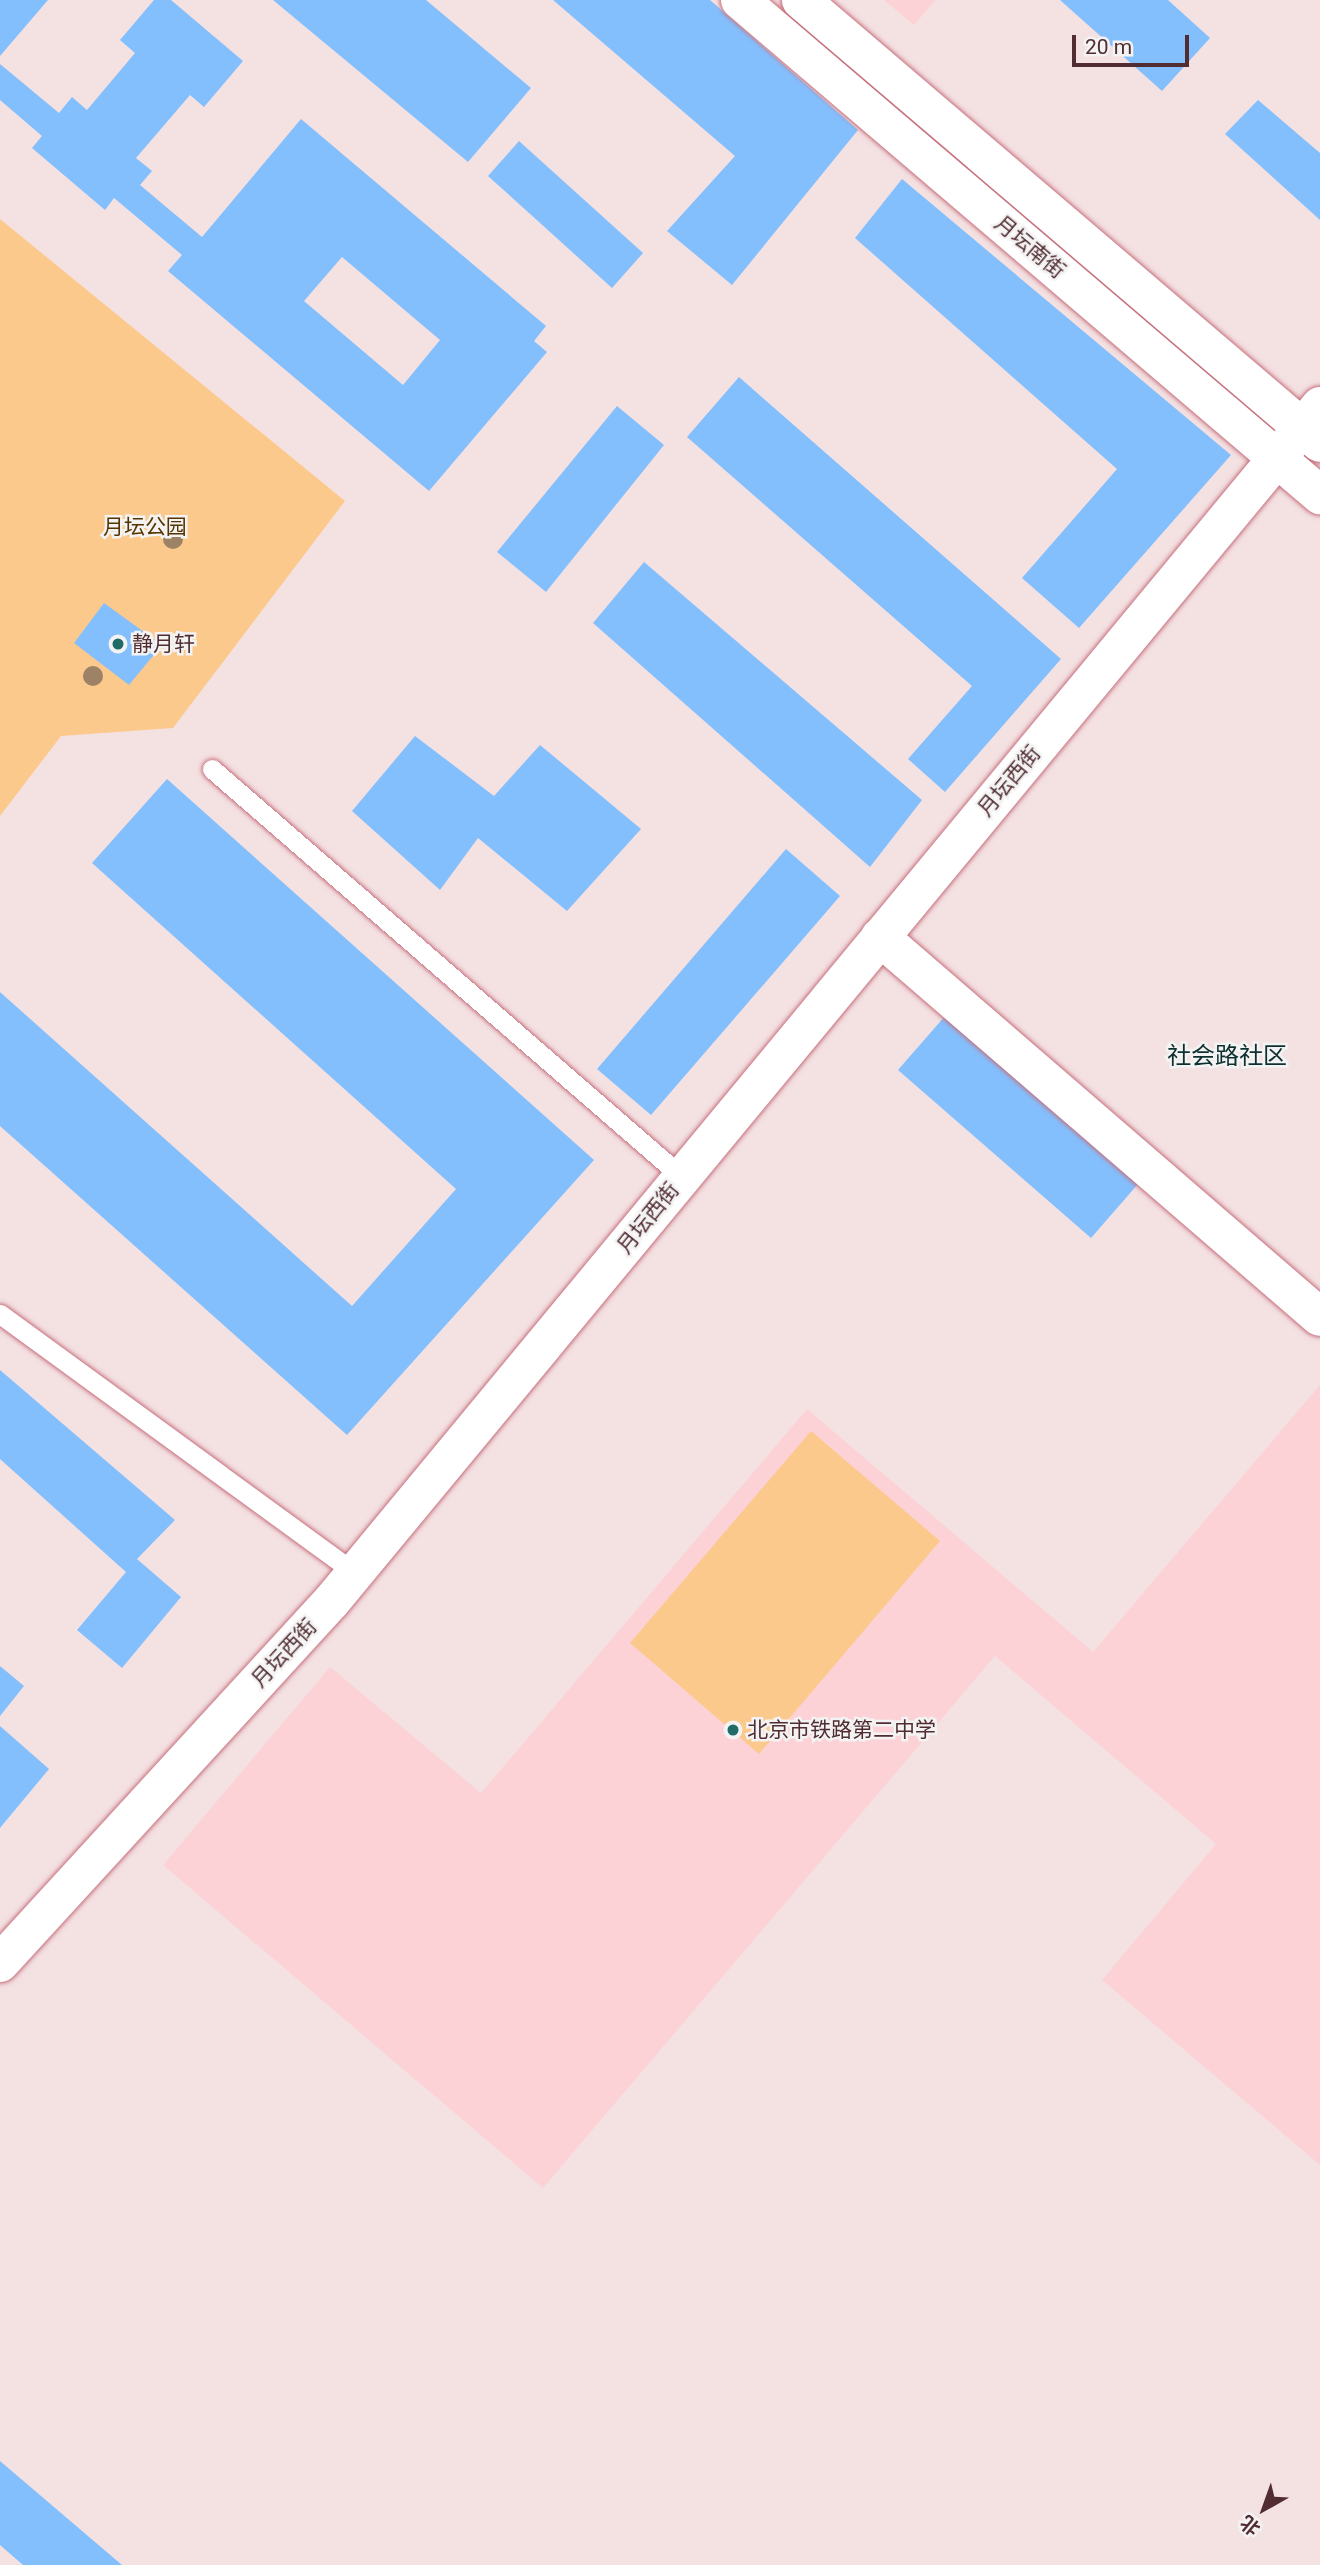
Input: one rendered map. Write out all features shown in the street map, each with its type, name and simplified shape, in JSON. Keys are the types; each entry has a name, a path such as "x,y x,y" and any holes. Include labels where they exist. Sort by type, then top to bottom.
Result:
{"street":[{"name":"月坛南街","path":"740,0 1320,495"},
{"name":"月坛南街","path":"801,0 1314,426"},
{"name":"月坛西街","path":"1,1960 355,1573 1278,458 1314,426"},
{"path":"880,937 1320,1317"}],"lane":[{"path":"212,769 681,1177"},
{"path":"0,1314 355,1573"}],"shaded area":[{"path":"884,0 935,0 914,25"},
{"name":"北京市铁路第二中学","path":"1320,1385 1320,2165 1102,1980 1216,1844 995,1656 543,2188 163,1865 330,1667 481,1793 807,1409 1093,1652"}],"green space":[{"name":"月坛公园","path":"0,219 345,501 173,728 61,736 0,816"},
{"path":"811,1431 940,1541 759,1754 630,1643"}],"building":[{"path":"0,0 48,0 0,56"},
{"path":"154,0 171,0 243,61 204,107 190,95 136,158 152,171 140,185 202,237 301,119 546,326 534,341 547,352 429,491 168,271 182,255 114,198 105,210 32,148 42,136 0,100 0,64 59,113 72,97 87,110 135,53 120,40","holes":["342,257 440,340 403,385 304,301"]},
{"path":"273,0 426,0 531,88 468,162"},
{"path":"553,0 710,0 858,130 732,285 667,231 735,156"},
{"path":"1060,0 1168,0 1210,38 1162,91"},
{"path":"1258,100 1320,153 1320,220 1225,134"},
{"path":"519,141 643,253 612,288 488,176"},
{"path":"902,179 1231,455 1079,628 1022,578 1117,469 855,238"},
{"path":"739,377 1061,659 945,792 908,759 972,686 687,437"},
{"path":"617,406 664,445 546,592 497,552"},
{"path":"644,562 922,800 870,867 593,623"},
{"name":"静月轩","path":"104,603 162,645 129,685 74,643"},
{"path":"415,736 494,796 540,745 641,829 567,911 478,838 440,890 352,811"},
{"path":"167,779 594,1160 347,1435 0,1126 0,992 352,1306 456,1189 92,863"},
{"path":"786,849 840,896 651,1115 597,1069"},
{"path":"959,1000 1152,1168 1091,1238 898,1070"},
{"path":"0,1370 175,1520 137,1559 181,1597 122,1668 77,1630 126,1572 0,1459"},
{"path":"0,1666 24,1686 0,1716"},
{"path":"0,1726 49,1769 0,1828"},
{"path":"0,2461 122,2565 23,2565 0,2545"}],"place":[{"name":"静月轩","path":"118,644"},
{"name":"北京市铁路第二中学","path":"733,1730"}],"district":[{"name":"社会路社区","path":"1227,1057"}]}
